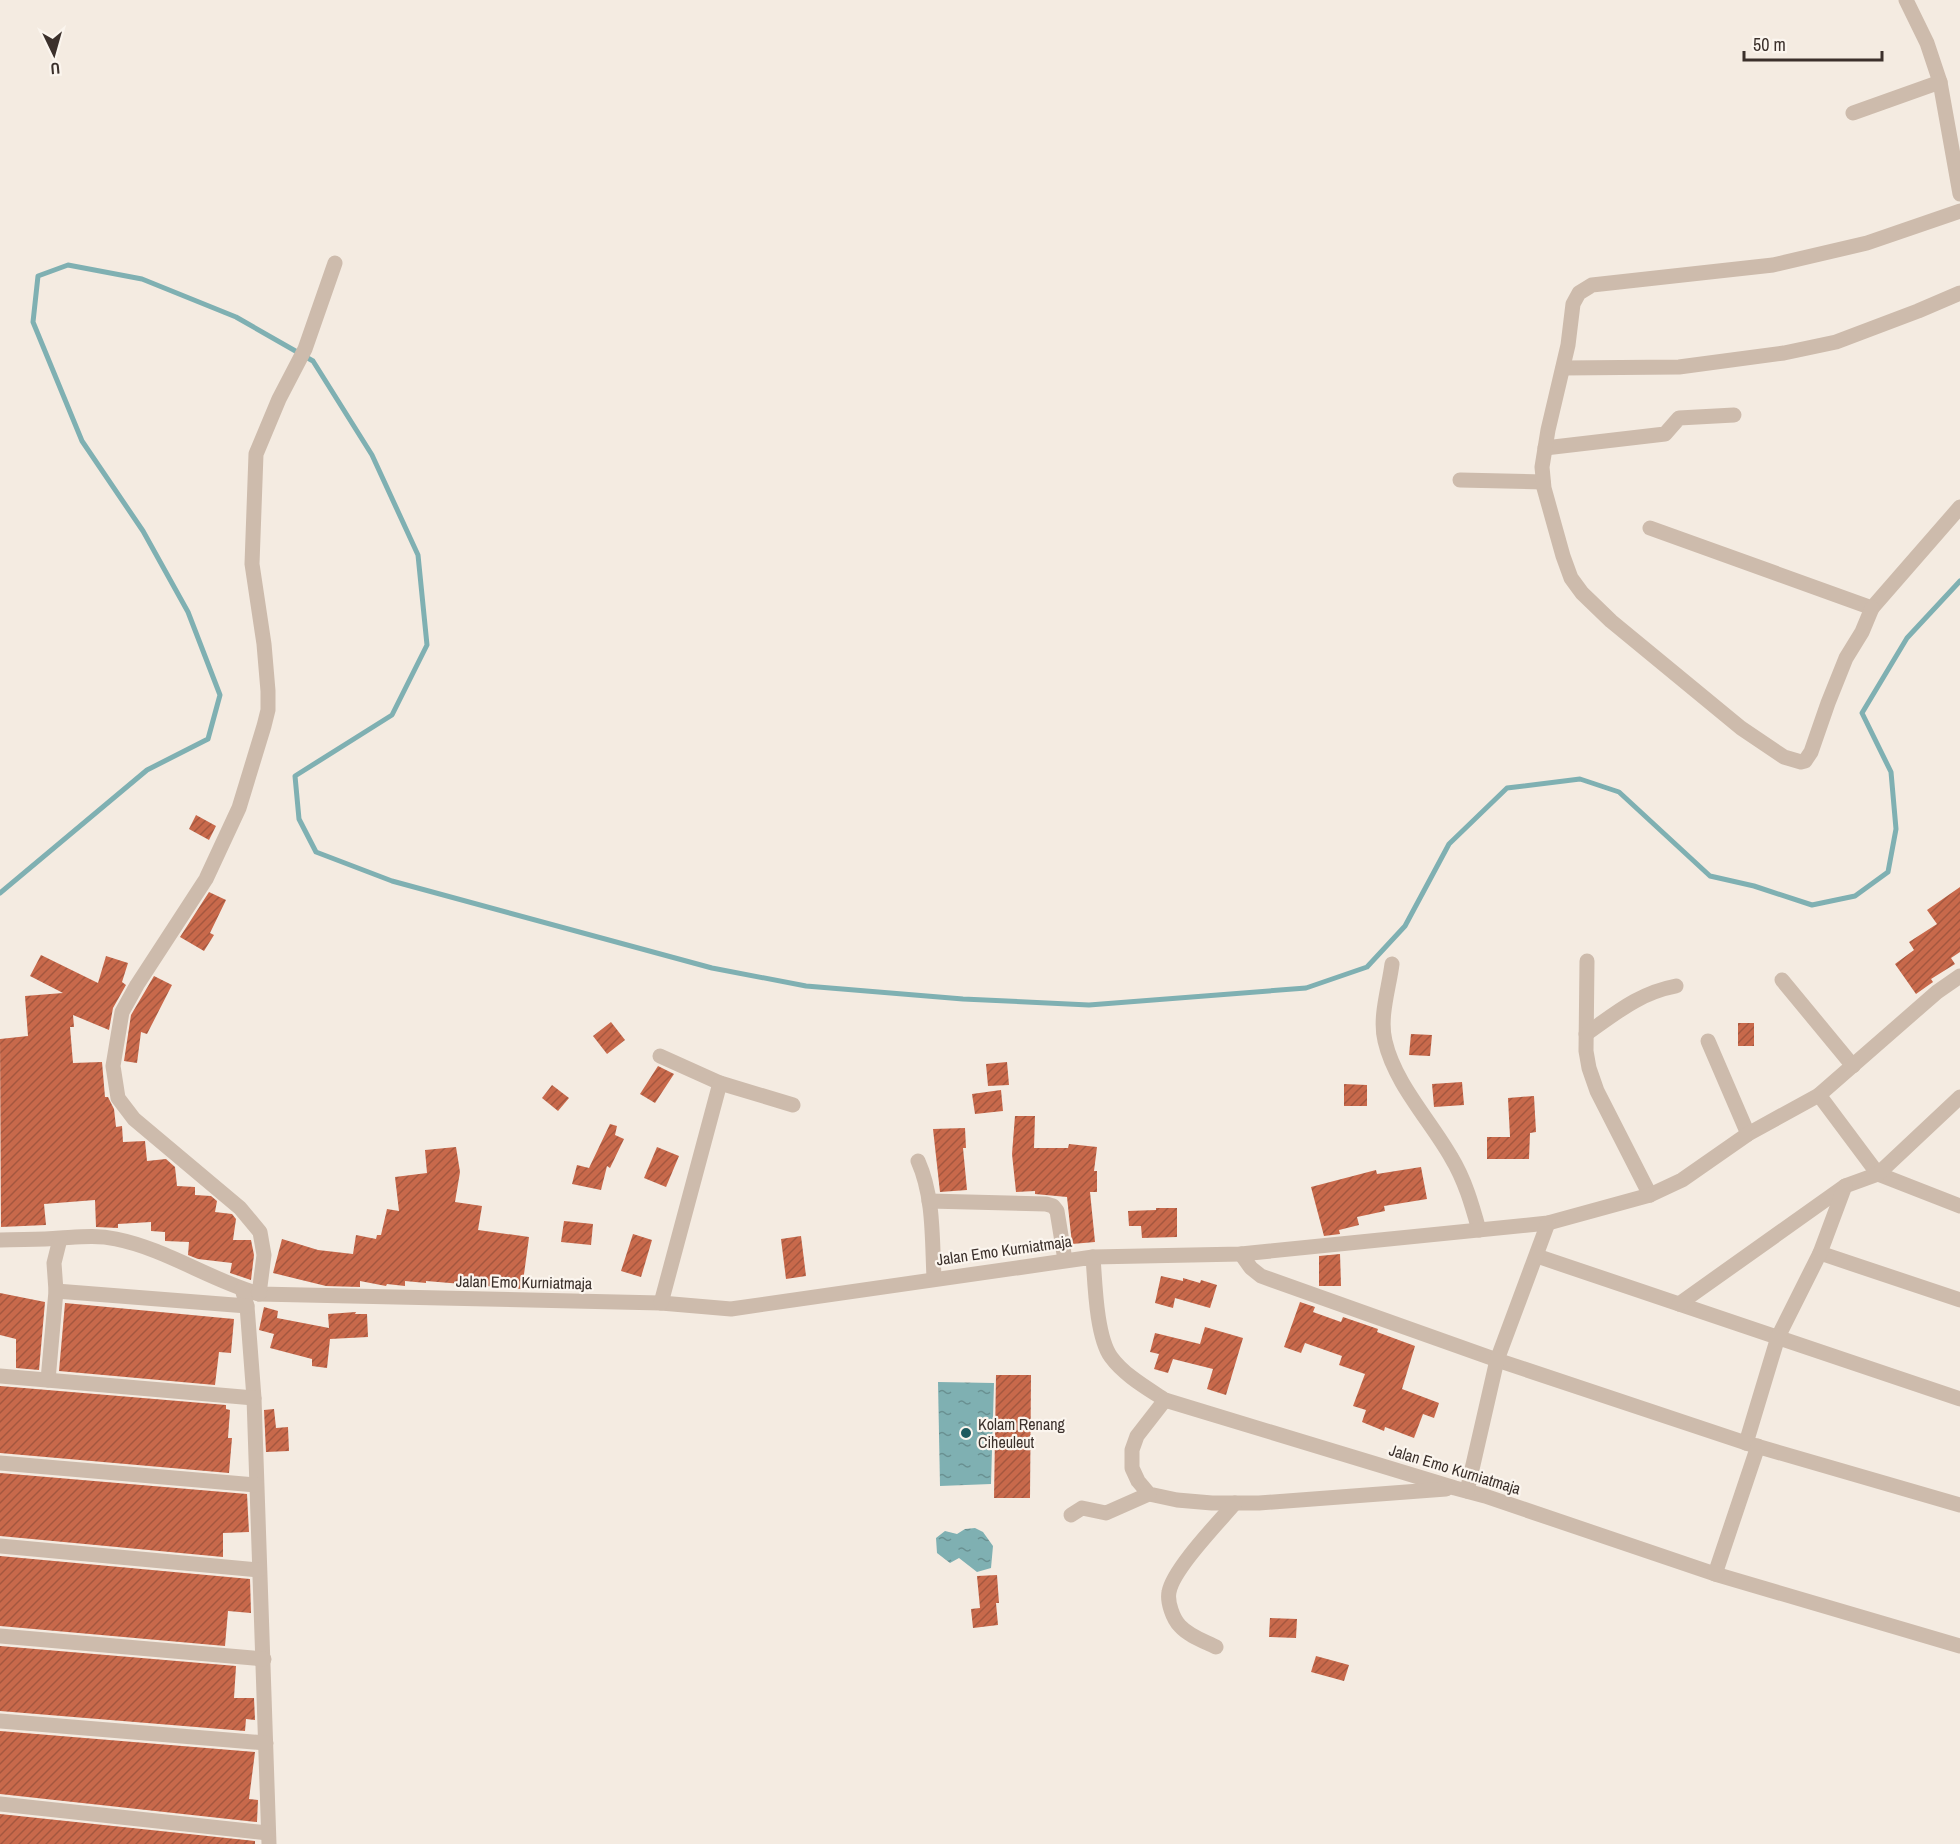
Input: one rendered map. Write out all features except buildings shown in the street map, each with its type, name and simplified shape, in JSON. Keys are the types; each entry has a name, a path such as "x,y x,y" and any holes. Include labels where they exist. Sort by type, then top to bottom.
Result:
{"street":[{"path":"1906,0 1927,43 1940,82 1960,194"},
{"path":"1853,113 1940,82"},
{"path":"1960,211 1866,243 1773,265 1587,287 1579,293 1573,304 1563,368 1545,448 1543,482 1567,567 1571,578 1582,593 1611,621 1741,728 1765,746 1793,761 1805,761 1811,752 1846,658 1862,632 1872,608 1960,507"},
{"path":"259,1294 264,1256 260,1232 240,1208 134,1119 118,1098 113,1066 122,1012 206,879 239,808 266,718 268,691 264,644 252,564 257,447 305,349 335,263"},
{"path":"1563,368 1679,367 1784,353 1836,342 1960,293"},
{"path":"1545,448 1665,434 1679,418 1734,415"},
{"path":"1460,480 1543,482"},
{"path":"1650,528 1872,608"},
{"path":"1587,961 1587,1059 1597,1091 1650,1195"},
{"path":"1392,964 1383,1024 1385,1040 1403,1083 1457,1167 1468,1193 1479,1230"},
{"path":"1093,1257 1241,1254 1548,1223 1650,1195 1682,1180 1748,1134 1819,1095 1937,992 1960,976"},
{"path":"1782,980 1853,1066"},
{"path":"1586,1034 1633,1001 1656,990 1676,986"},
{"path":"1708,1041 1748,1134"},
{"path":"660,1056 720,1083 793,1105"},
{"path":"661,1303 720,1083"},
{"path":"1819,1095 1878,1174 1960,1206"},
{"path":"1679,1304 1845,1186 1878,1174 1956,1105"},
{"path":"918,1161 924,1175 929,1201 934,1278"},
{"path":"1715,1574 1752,1444 1778,1337 1820,1253 1845,1186"},
{"path":"929,1201 1053,1206 1057,1211 1065,1260"},
{"path":"1071,1515 1082,1508 1108,1513 1149,1494 1177,1500 1259,1503 1461,1489 1497,1360 1548,1223"},
{"name":"Jalan Emo Kurniatmaja","path":"0,1240 60,1239 78,1236 116,1239 152,1250 242,1289 259,1294 661,1303 731,1308 1093,1257 1101,1334 1110,1356 1135,1379 1165,1400 1461,1489 1715,1574 1960,1646"},
{"path":"48,1380 56,1291 54,1263 60,1239"},
{"path":"1820,1253 1960,1300"},
{"path":"1241,1254 1251,1268 1261,1276 1497,1360 1752,1444 1960,1505"},
{"path":"1537,1256 1960,1399"},
{"path":"0,1804 268,1839 254,1398 247,1306 242,1289"},
{"path":"56,1291 247,1306"},
{"path":"0,1376 254,1398"},
{"path":"1149,1494 1138,1481 1132,1468 1132,1450 1137,1436 1165,1400"},
{"path":"0,1463 256,1485"},
{"path":"1216,1647 1181,1627 1172,1611 1168,1593 1180,1570 1235,1503"},
{"path":"0,1546 259,1570"},
{"path":"0,1636 264,1659"},
{"path":"0,1721 266,1743"}],"water":[{"name":"Kolam Renang Ciheuleut","path":"938,1382 994,1383 991,1484 940,1486"},
{"path":"975,1528 983,1532 993,1546 991,1568 977,1572 959,1558 950,1563 937,1553 936,1538 945,1531 957,1534 965,1529"}],"waterway":[{"path":"0,893 147,770 208,739 220,695 188,612 143,531 82,441 33,322 38,276 68,265 142,279 236,317 313,361 372,455 418,555 427,645 392,715 295,776 299,819 316,852 392,881 712,968 806,986 963,999 1089,1005 1306,988 1367,967 1405,926 1449,844 1507,788 1580,779 1619,792 1710,876 1754,886 1812,905 1855,896 1888,872 1896,829 1891,772 1862,713 1907,638 1960,581"}],"place":[{"name":"Kolam Renang Ciheuleut","path":"966,1433"}]}
